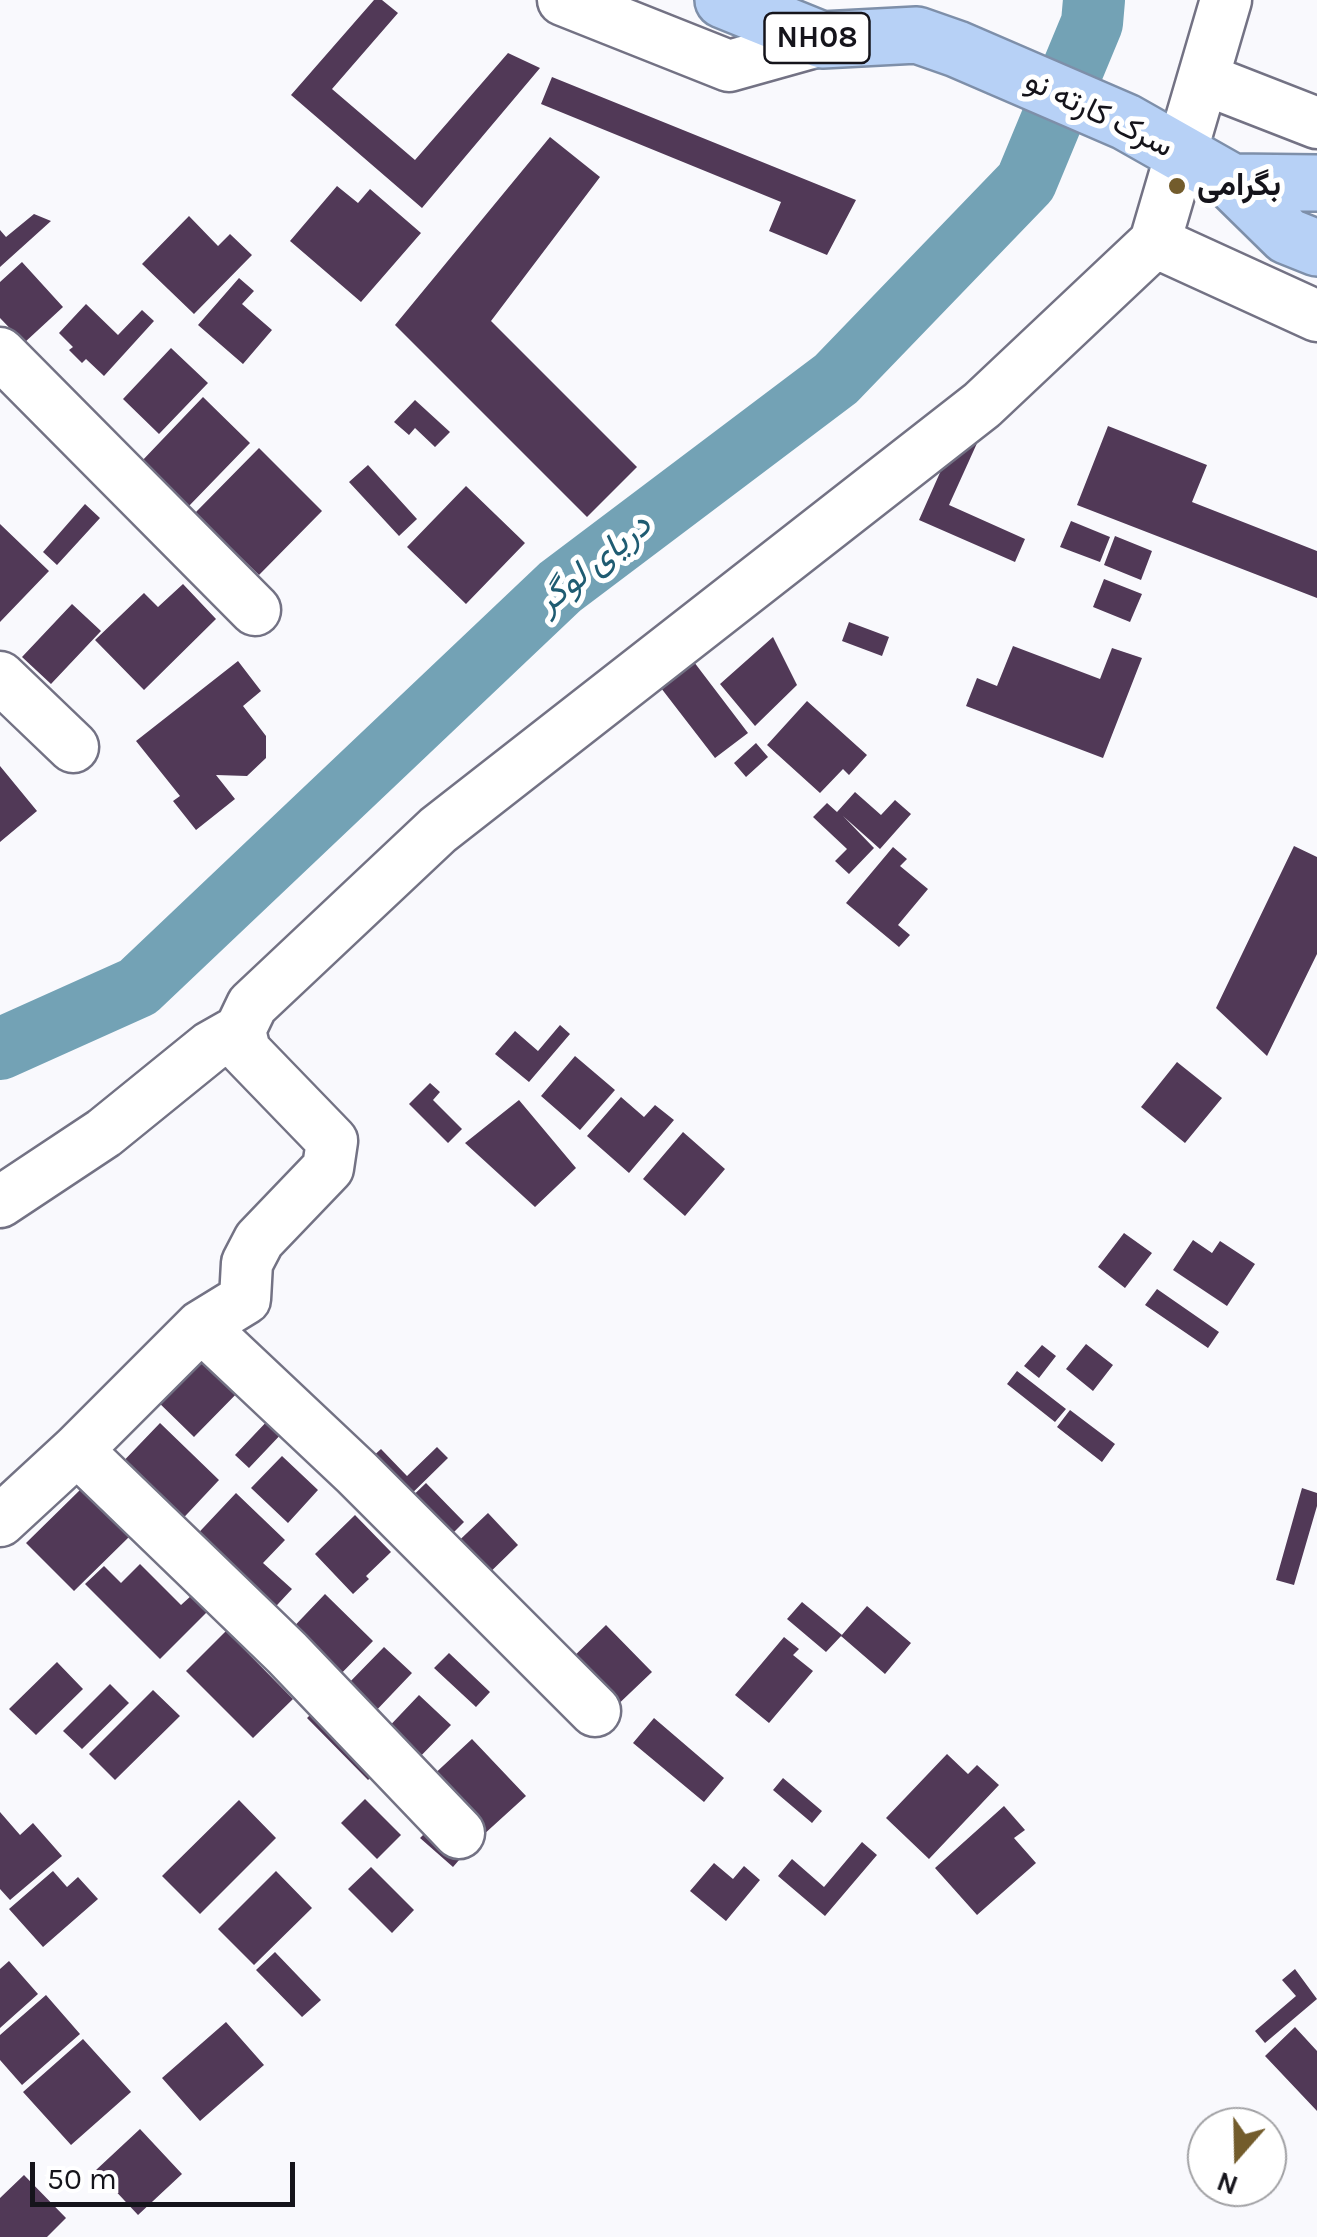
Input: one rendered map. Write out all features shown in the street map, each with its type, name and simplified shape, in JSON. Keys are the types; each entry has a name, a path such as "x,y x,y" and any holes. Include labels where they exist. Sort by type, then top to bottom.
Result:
{"highway":[{"name":"NH08","path":"723,0 822,40 918,28"},
{"name":"سرک کارته نو","path":"918,28 1126,122 1232,182 1287,236 1317,248"},
{"path":"1232,182 1317,182"}],"street":[{"path":"562,0 729,66 822,40"},
{"path":"0,1202 104,1133 210,1047 240,1030 252,1005 438,830 982,406 1155,242 1226,0"},
{"path":"1204,79 1317,123"},
{"path":"1155,242 1317,316"},
{"path":"0,353 255,610"},
{"path":"0,676 73,747"},
{"path":"0,1521 201,1326 245,1299 247,1262 253,1251 328,1168 332,1141 245,1052 240,1030"},
{"path":"201,1326 357,1473 595,1711"},
{"path":"77,1450 287,1653 458,1833"}],"building":[{"path":"374,0 382,0 398,13 332,89 415,160 508,53 540,68 422,208 291,95"},
{"path":"552,77 856,200 827,255 769,231 781,202 541,104"},
{"path":"550,137 600,177 491,321 637,467 587,517 395,325"},
{"path":"337,186 358,203 370,189 421,233 361,302 290,241"},
{"path":"34,214 51,221 0,267 0,230 6,237"},
{"path":"189,216 218,246 230,234 252,255 194,314 142,264"},
{"path":"22,262 63,307 24,343 0,318 0,282"},
{"path":"239,278 254,291 242,304 272,330 243,364 198,325"},
{"path":"86,304 118,335 142,310 154,321 104,376 86,359 82,363 59,333"},
{"path":"171,348 208,383 159,434 123,399"},
{"path":"203,397 250,443 187,508 140,463"},
{"path":"415,400 450,432 435,447 415,428 409,435 394,422"},
{"path":"1108,426 1207,465 1192,502 1317,551 1317,598 1077,505"},
{"path":"958,432 978,441 949,505 1025,539 1015,562 919,520"},
{"path":"259,448 322,511 259,575 195,513"},
{"path":"368,465 417,519 399,536 349,482"},
{"path":"466,486 525,543 466,604 407,547"},
{"path":"85,504 100,518 57,565 43,552"},
{"path":"1071,521 1110,537 1100,562 1060,547"},
{"path":"0,524 49,571 0,622"},
{"path":"1115,536 1152,551 1141,580 1104,565"},
{"path":"1104,579 1142,594 1130,622 1093,607"},
{"path":"183,584 216,619 144,690 95,640 144,593 158,607"},
{"path":"72,604 101,631 51,684 22,657"},
{"path":"849,622 889,637 882,656 842,641"},
{"path":"773,637 797,685 755,726 720,684"},
{"path":"1013,646 1100,679 1112,648 1142,658 1103,758 966,706 977,678 997,686"},
{"path":"238,661 261,691 243,706 266,736 266,758 247,776 216,775 235,799 196,830 173,801 180,796 136,741"},
{"path":"694,662 748,733 715,758 661,688"},
{"path":"807,701 867,755 849,775 843,769 820,793 767,745"},
{"path":"756,743 768,757 746,777 734,763"},
{"path":"0,766 37,811 0,842"},
{"path":"855,792 881,815 895,800 911,814 880,849 843,816 874,848 849,874 835,861 847,849 813,817 827,803 837,812"},
{"path":"1294,846 1317,857 1317,954 1267,1056 1216,1008"},
{"path":"893,847 907,859 900,866 928,889 898,925 910,935 899,947 846,903"},
{"path":"560,1025 570,1034 529,1082 495,1054 515,1031 538,1051"},
{"path":"575,1056 615,1090 580,1130 541,1096"},
{"path":"1177,1062 1222,1098 1185,1143 1141,1107"},
{"path":"430,1083 440,1092 433,1100 462,1129 448,1143 409,1104"},
{"path":"621,1097 644,1117 655,1105 674,1120 629,1173 587,1136"},
{"path":"519,1100 576,1168 535,1207 465,1143"},
{"path":"683,1132 725,1169 685,1216 643,1179"},
{"path":"1124,1233 1152,1253 1125,1288 1098,1267"},
{"path":"1193,1240 1212,1253 1220,1241 1255,1264 1227,1306 1173,1270"},
{"path":"1157,1289 1219,1332 1208,1348 1145,1305"},
{"path":"207,1343 248,1382 194,1437 153,1397"},
{"path":"1086,1344 1113,1365 1093,1391 1066,1369"},
{"path":"1042,1345 1056,1356 1039,1378 1024,1366"},
{"path":"1017,1371 1066,1409 1055,1422 1007,1384"},
{"path":"1070,1410 1115,1444 1102,1462 1057,1427"},
{"path":"271,1417 285,1430 249,1468 235,1455"},
{"path":"160,1423 219,1480 174,1528 114,1471"},
{"path":"437,1447 448,1458 397,1508 359,1469 381,1449 407,1476"},
{"path":"282,1456 318,1490 288,1523 251,1488"},
{"path":"426,1483 464,1522 438,1548 400,1508"},
{"path":"82,1488 130,1536 74,1591 26,1543"},
{"path":"1302,1488 1317,1493 1317,1506 1294,1585 1276,1580"},
{"path":"236,1493 285,1540 263,1563 292,1589 265,1618 188,1544"},
{"path":"488,1513 518,1545 477,1585 446,1553"},
{"path":"355,1515 391,1552 353,1594 315,1554"},
{"path":"140,1564 181,1605 192,1595 208,1611 160,1659 85,1584 104,1566 121,1583"},
{"path":"325,1594 373,1641 331,1684 283,1638"},
{"path":"802,1602 842,1635 826,1652 787,1619"},
{"path":"867,1606 911,1643 885,1674 841,1636"},
{"path":"606,1625 652,1672 609,1713 564,1666"},
{"path":"226,1631 293,1699 253,1738 186,1671"},
{"path":"784,1637 799,1649 793,1655 813,1671 769,1723 735,1695"},
{"path":"384,1647 412,1673 371,1716 343,1689"},
{"path":"449,1653 490,1692 476,1707 434,1668"},
{"path":"57,1662 83,1689 36,1735 9,1709"},
{"path":"110,1684 129,1703 82,1749 63,1731"},
{"path":"153,1690 180,1716 115,1780 89,1754"},
{"path":"419,1695 451,1725 412,1765 381,1735"},
{"path":"322,1703 384,1765 368,1780 307,1718"},
{"path":"654,1718 724,1778 704,1802 633,1743"},
{"path":"472,1739 526,1796 482,1836 429,1779"},
{"path":"947,1754 968,1774 977,1765 999,1785 929,1859 886,1818"},
{"path":"783,1778 822,1811 812,1823 773,1790"},
{"path":"365,1799 401,1835 377,1859 341,1823"},
{"path":"239,1800 276,1838 200,1914 162,1876"},
{"path":"1004,1806 1025,1830 1014,1838 1036,1863 977,1915 935,1868"},
{"path":"0,1812 20,1835 33,1823 62,1856 10,1900 0,1889"},
{"path":"434,1824 466,1852 453,1867 420,1838"},
{"path":"862,1842 877,1855 825,1916 778,1876 792,1859 824,1887"},
{"path":"714,1863 733,1879 744,1866 760,1880 726,1921 690,1891"},
{"path":"371,1867 414,1910 392,1933 348,1889"},
{"path":"53,1871 67,1887 78,1877 98,1899 43,1947 9,1909"},
{"path":"276,1871 312,1908 254,1965 218,1929"},
{"path":"275,1952 321,2000 302,2017 256,1970"},
{"path":"9,1961 38,1994 0,2028 0,1969"},
{"path":"1295,1969 1317,1999 1265,2043 1255,2031 1296,1996 1282,1980"},
{"path":"46,1995 80,2034 22,2085 0,2060 0,2035"},
{"path":"226,2022 264,2065 200,2121 162,2078"},
{"path":"1295,2027 1317,2051 1317,2111 1265,2056"},
{"path":"83,2039 131,2092 71,2145 23,2092"},
{"path":"140,2129 182,2174 138,2215 96,2170"},
{"path":"24,2175 66,2218 47,2237 0,2237 0,2198"}],"waterway":[{"name":"دریای لوگر","path":"0,1049 138,987 560,587 836,379 1026,182 1092,23 1094,0"}],"place":[{"name":"بگرامی","path":"1177,186"}]}
